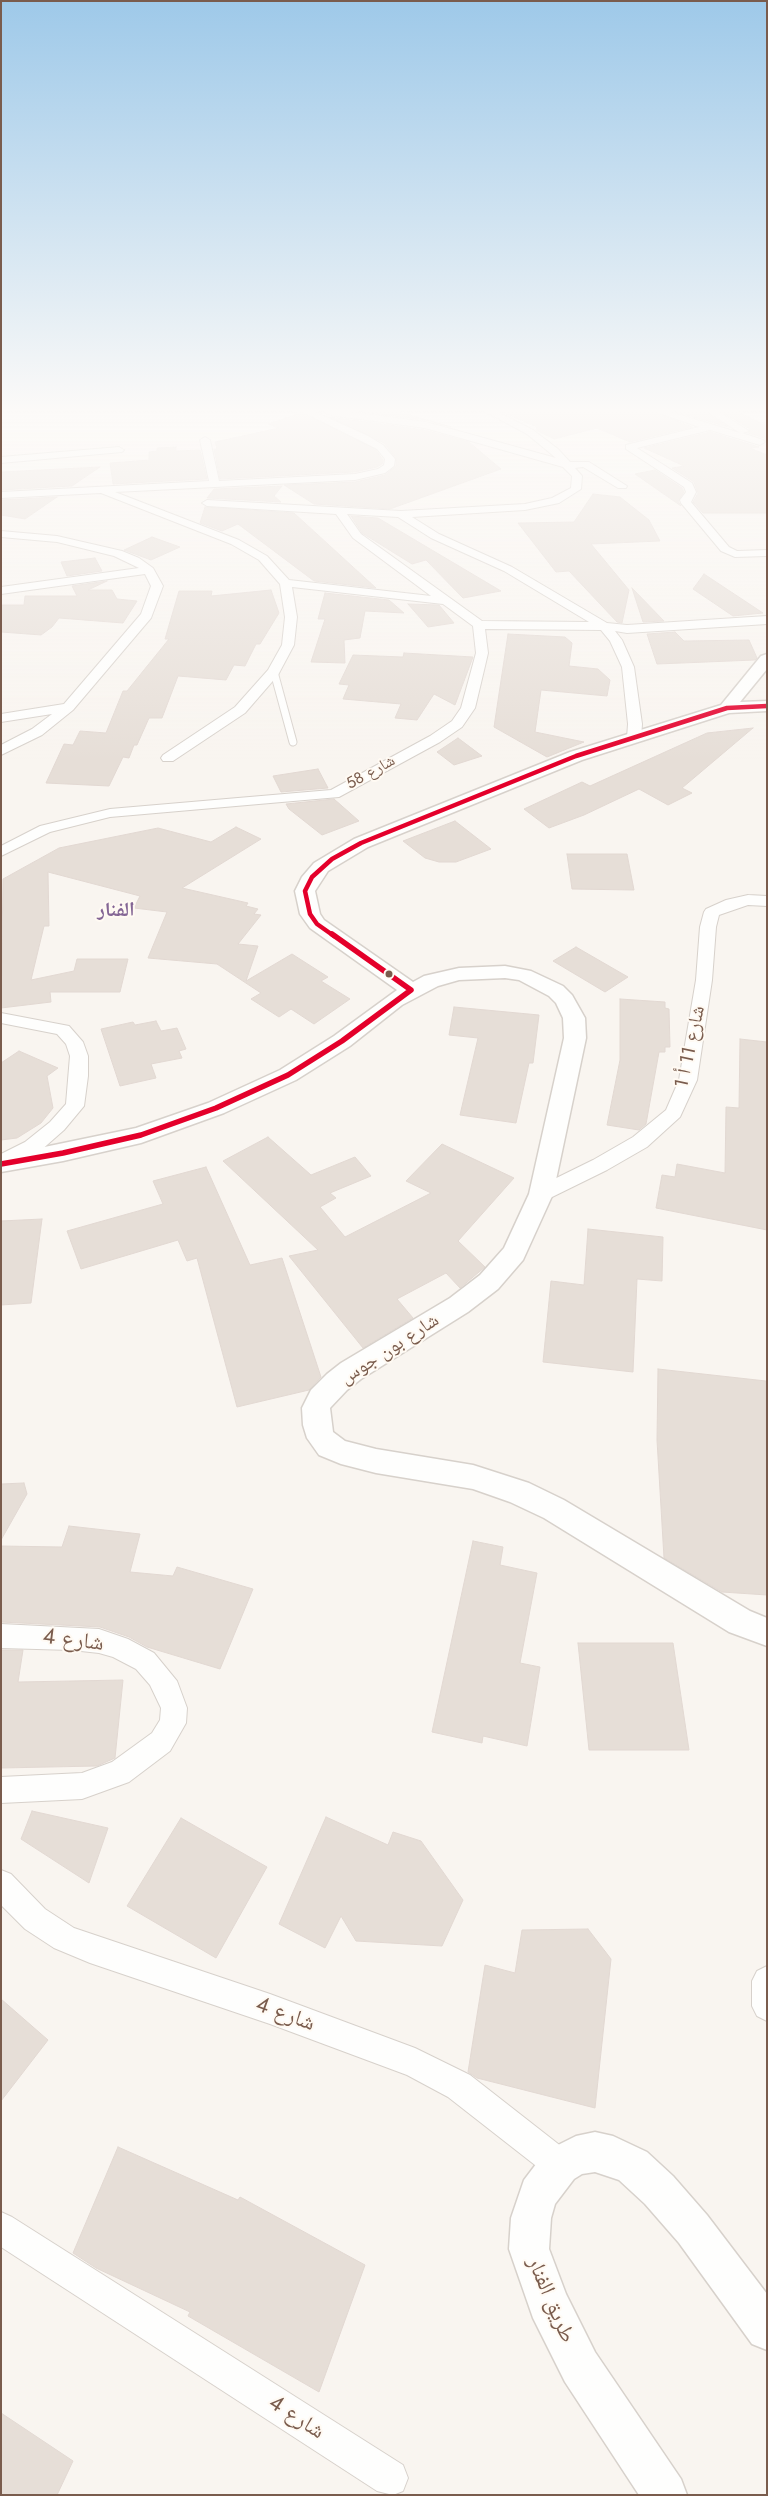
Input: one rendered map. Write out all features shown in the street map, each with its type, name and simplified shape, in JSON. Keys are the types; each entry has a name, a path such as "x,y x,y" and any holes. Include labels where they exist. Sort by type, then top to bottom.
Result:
{"street":[{"path":"4,528 16,535"},
{"path":"168,758 240,710 274,672 288,644 291,617 286,583 263,558 235,542 199,528"},
{"path":"352,528 357,536 479,625 604,626 627,629 767,620"},
{"path":"424,528 508,570 604,626 616,640 628,667 635,724 634,738"},
{"path":"708,528 725,549 735,554 767,553"},
{"path":"1,534 85,544 118,553 134,560 149,570 157,586 147,615 68,707 37,732 1,751"},
{"path":"1,591 76,582 149,570"},
{"path":"286,583 448,602"},
{"name":"شارع 58","path":"1,852 45,830 110,813 334,794 435,739 456,724 468,708 479,666 482,653 479,625"},
{"path":"728,708 767,659"},
{"path":"410,990 318,924 310,914 306,903 305,891 312,877 332,859 361,843 576,756 728,708 767,706"},
{"path":"1,718 68,707"},
{"name":"شارع 11 أ 1","path":"541,1194 600,1165 640,1142 674,1112 688,1080 704,980 708,927 712,912 732,903 748,900 767,901"},
{"name":"شارع بون جوس","path":"1,1163 63,1153 141,1135 216,1108 288,1075 342,1041 410,990 431,981 459,974 505,972 524,975 540,981 556,991 565,1000 574,1018 575,1038 541,1194 514,1252 489,1282 428,1326 351,1371 321,1398 316,1408 317,1425 321,1438 329,1447 341,1452 376,1461 473,1477 519,1492 554,1509 740,1622 767,1632"},
{"path":"1,1018 63,1030 74,1042 79,1076 75,1106 58,1126 32,1147 1,1163"},
{"name":"شارع 4","path":"1,1636 72,1638 99,1641 119,1647 145,1661 159,1676 168,1690 174,1708 173,1723 160,1742 120,1773 82,1786 1,1790"},
{"name":"شارع 4","path":"1,1884 35,1919 64,1938 90,1949 252,2003 415,2063 459,2086 560,2165"},
{"path":"767,1981 767,2006"},
{"name":"طريق الفنار","path":"665,2495 580,2367 548,2303 529,2249 531,2218 538,2194 560,2165 576,2156 595,2152 613,2156 632,2166 659,2190 693,2229 767,2329"},
{"name":"شارع 4","path":"1,2228 390,2478"}],"lane":[{"path":"274,672 293,742"}],"building":[{"path":"215,528 228,528 222,531"},
{"path":"244,528 311,528 376,588 314,581"},
{"path":"359,528 396,528 501,591 463,598 426,560 412,564 362,533"},
{"path":"522,528 653,528 660,541 591,544 629,590 622,623 617,622 569,571 556,572"},
{"path":"152,537 180,547 151,560 124,550"},
{"path":"95,558 102,571 67,576 61,562"},
{"path":"704,574 763,613 733,616 693,589"},
{"path":"107,581 88,590 112,590 117,599 137,601 123,623 59,618 52,627 41,635 1,632 1,605 24,605 25,596 77,596 72,586"},
{"path":"632,588 664,621 643,622"},
{"path":"271,590 279,613 260,644 256,644 245,666 234,665 226,680 178,676 162,718 149,718 137,745 134,745 129,758 123,757 109,786 46,783 64,744 73,745 80,731 106,733 123,691 127,691 169,639 165,639 179,591 212,591 211,596"},
{"path":"325,593 389,600 404,613 365,611 360,638 344,640 345,663 311,662 325,619 318,619"},
{"path":"408,604 439,605 454,623 428,627"},
{"path":"675,632 684,641 749,640 757,658 755,660 657,664 647,634"},
{"path":"508,634 565,637 572,643 569,666 598,669 610,680 607,696 541,690 535,732 584,742 547,757 494,727"},
{"path":"404,653 473,657 455,705 434,694 417,720 395,718 401,704 343,699 349,685 339,684 353,655 403,657"},
{"path":"753,728 682,788 692,793 668,805 639,789 584,815 549,828 524,809 582,782 590,786 707,733"},
{"path":"458,738 482,756 454,765 437,752"},
{"path":"318,769 328,788 281,792 273,776"},
{"path":"334,799 359,821 322,835 289,809 286,804"},
{"path":"455,821 491,849 456,862 439,862 425,858 403,841"},
{"path":"236,827 261,839 182,888 248,903 246,906 258,909 254,914 261,915 238,944 258,946 246,981 292,954 328,977 321,981 350,999 314,1024 291,1009 279,1017 251,999 261,993 217,964 148,958 167,912 134,908 140,896 48,872 49,926 44,926 31,980 74,971 77,959 128,959 120,992 50,992 51,1002 1,1008 3,879 59,848 158,828 211,842"},
{"path":"567,854 627,854 634,890 572,889"},
{"path":"576,947 628,977 605,992 553,961"},
{"path":"620,999 665,1002 665,1008 669,1009 670,1047 665,1047 665,1052 659,1052 646,1124 639,1130 607,1125 620,1060"},
{"path":"454,1007 539,1015 533,1063 529,1063 516,1123 460,1115 478,1038 449,1035"},
{"path":"156,1021 161,1031 177,1028 186,1049 179,1051 182,1058 151,1064 156,1078 120,1086 101,1029 133,1022 135,1025"},
{"path":"740,1039 767,1042 767,1230 656,1208 662,1175 675,1177 677,1164 725,1173 726,1107 739,1108"},
{"path":"19,1051 58,1068 47,1076 53,1108 41,1123 17,1138 1,1140 1,1063"},
{"path":"268,1137 311,1175 355,1157 371,1176 330,1193 336,1198 320,1207 345,1237 431,1193 406,1181 442,1144 514,1178 458,1241 485,1267 460,1288 446,1273 397,1299 413,1318 363,1348 289,1256 318,1250 223,1161"},
{"path":"206,1167 250,1265 282,1258 321,1377 309,1390 237,1407 197,1258 187,1261 178,1240 81,1269 67,1231 163,1204 153,1181"},
{"path":"42,1219 31,1303 1,1305 1,1221"},
{"path":"588,1229 663,1237 662,1281 637,1279 633,1372 543,1362 551,1281 584,1285"},
{"path":"658,1369 766,1381 767,1595 722,1592 664,1558 657,1440"},
{"path":"24,1483 27,1494 1,1540 1,1484"},
{"path":"69,1526 140,1534 130,1572 173,1576 177,1567 253,1589 220,1669 147,1647 129,1637 100,1627 1,1622 1,1546 62,1547"},
{"path":"473,1541 503,1547 500,1565 537,1573 520,1663 540,1667 527,1746 483,1736 482,1743 432,1732"},
{"path":"578,1643 673,1643 689,1750 589,1750"},
{"path":"1,1650 23,1650 18,1682 123,1680 115,1758 97,1766 1,1768"},
{"path":"32,1811 108,1828 89,1883 21,1839"},
{"path":"326,1817 388,1845 393,1832 421,1841 463,1900 442,1946 356,1941 341,1916 325,1948 279,1924"},
{"path":"181,1818 267,1867 216,1958 127,1906"},
{"path":"588,1929 611,1959 595,2108 477,2078 468,2072 485,1965 515,1973 522,1930"},
{"path":"1,1999 48,2040 1,2101"},
{"path":"118,2147 238,2200 240,2197 365,2265 319,2392 188,2316 190,2312 96,2268 73,2253"},
{"path":"1,2413 73,2461 57,2495 1,2495"}],"transit line":[{"path":"1,1164 63,1153 141,1135 216,1108 288,1075 342,1041 411,990 317,924 310,914 305,891 312,877 332,859 361,843 576,756 727,708 767,706"}],"district":[{"name":"الفنار","path":"116,911"}]}
